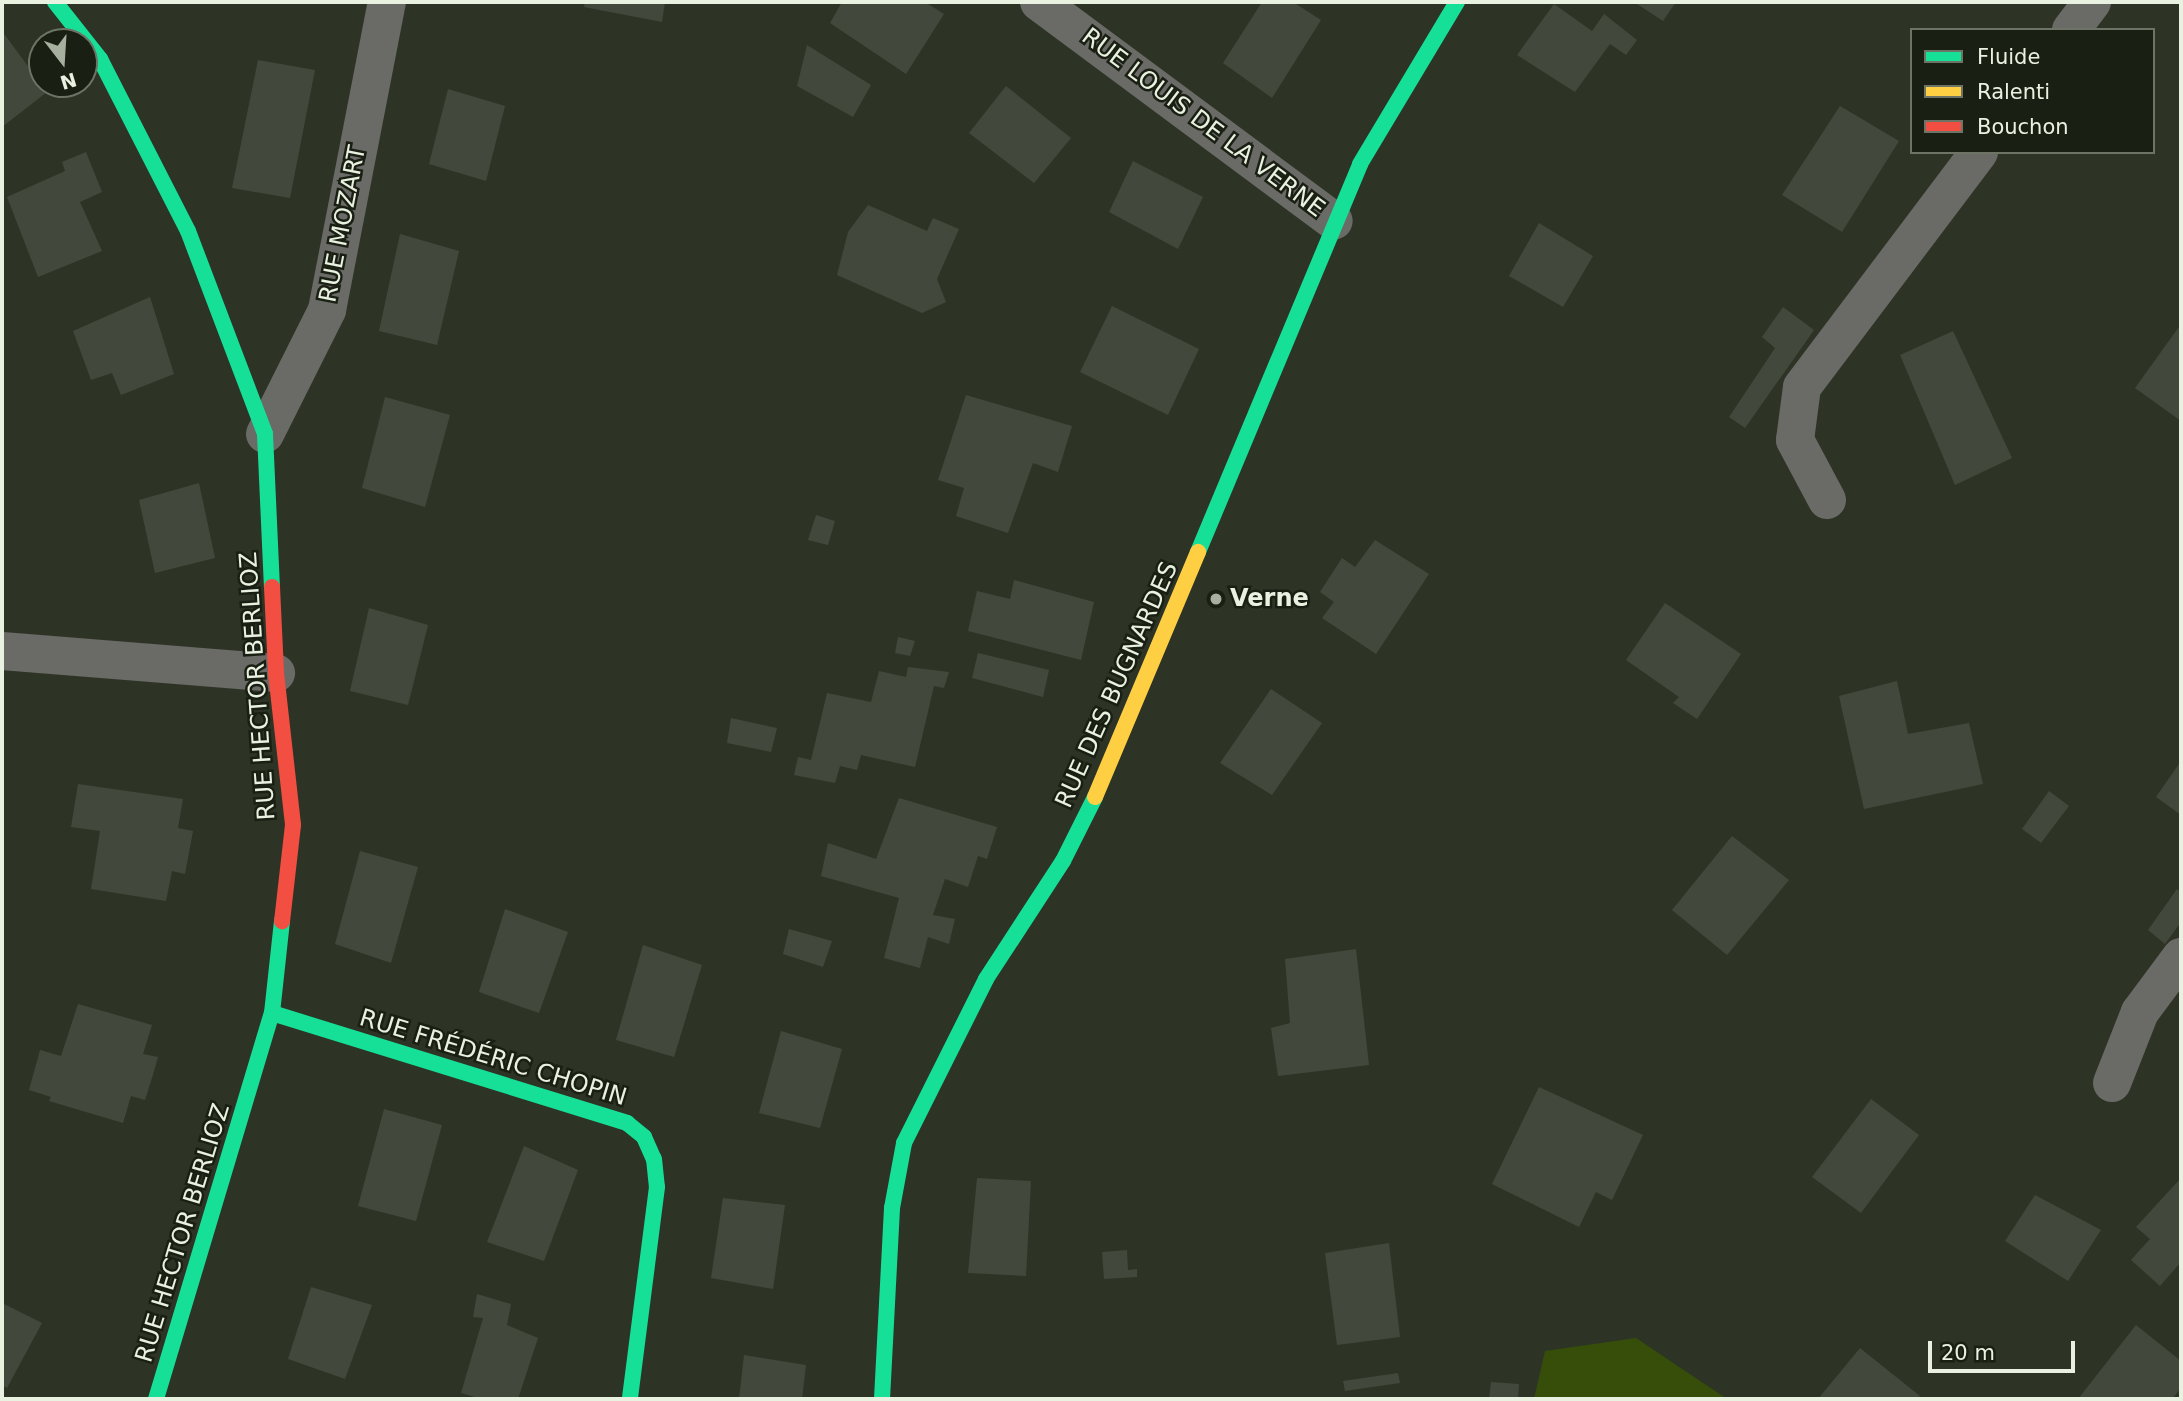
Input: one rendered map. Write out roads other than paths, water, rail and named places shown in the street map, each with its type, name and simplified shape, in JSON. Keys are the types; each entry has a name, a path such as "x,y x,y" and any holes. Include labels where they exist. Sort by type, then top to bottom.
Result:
{"street":[{"name":"RUE HECTOR BERLIOZ","path":"55,2 100,59 188,231 265,434 276,673 293,825 272,1013 156,1399"},
{"name":"RUE MOZART","path":"265,434 327,310 387,2"},
{"name":"RUE LOUIS DE LA VERNE","path":"1039,2 1334,220"},
{"name":"RUE DES BUGNARDES","path":"882,1399 892,1208 904,1143 925,1094 986,979 1063,861 1118,749 1334,220 1360,164 1457,2"},
{"path":"2072,28 2092,2"},
{"path":"1827,500 1795,440 1802,387 1977,154"},
{"path":"2,652 276,673"},
{"path":"2112,1083 2140,1012 2181,957"},
{"name":"RUE FRÉDÉRIC CHOPIN","path":"272,1013 627,1123 645,1137 654,1159 657,1187 630,1399"}],"place":[{"name":"Verne","path":"1216,599"}]}
